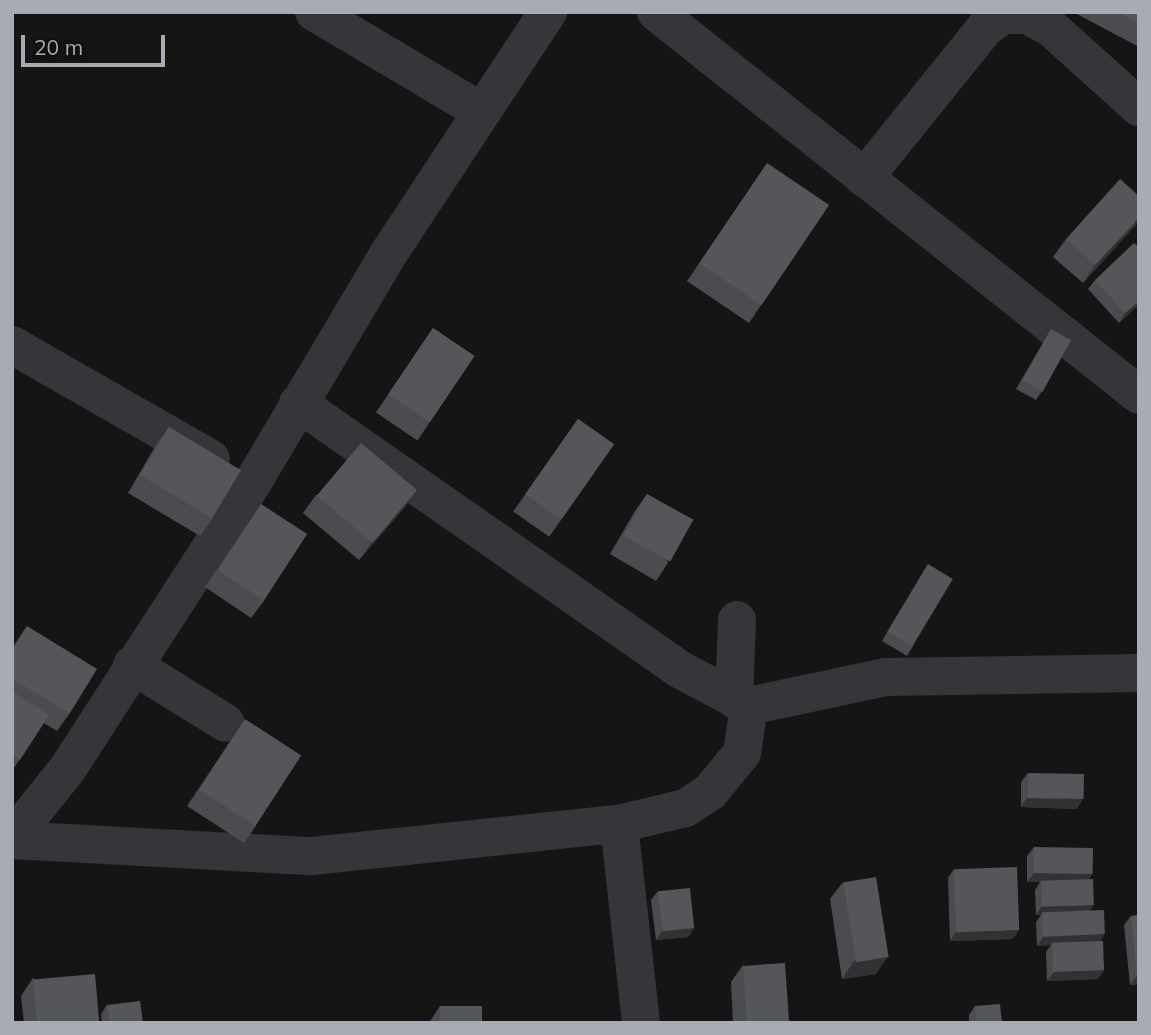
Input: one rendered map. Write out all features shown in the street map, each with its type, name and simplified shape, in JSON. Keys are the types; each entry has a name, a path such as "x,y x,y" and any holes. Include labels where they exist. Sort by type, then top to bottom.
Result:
{"street":[{"path":"314,12 481,111"},
{"path":"12,839 68,768 132,665 253,482 298,403 481,111 548,12"},
{"path":"656,12 1139,395"},
{"path":"864,178 986,27 1004,15 1027,15 1050,27 1139,107"},
{"path":"14,350 253,482"},
{"path":"298,403 679,669 742,702 885,677 1139,673"},
{"path":"12,839 312,856 619,824 685,808 710,792 742,753 737,620"},
{"path":"132,665 226,723"},
{"path":"619,824 641,1023"}],"building":[{"path":"1118,12 1139,12 1139,23"},
{"path":"767,163 829,205 762,305 699,263"},
{"path":"1120,179 1139,196 1139,218 1095,265 1066,239"},
{"path":"1134,243 1139,247 1139,301 1125,313 1095,280"},
{"path":"433,328 474,356 430,422 388,394"},
{"path":"1051,329 1071,340 1043,392 1022,381"},
{"path":"578,419 614,444 561,520 525,494"},
{"path":"169,427 241,470 212,518 140,475"},
{"path":"361,443 417,490 373,543 317,496"},
{"path":"647,494 693,520 670,562 624,536"},
{"path":"261,504 307,534 264,600 218,570"},
{"path":"928,564 953,579 912,647 887,632"},
{"path":"27,626 97,669 70,713 12,679 12,651"},
{"path":"12,691 49,715 20,760 12,755"},
{"path":"245,719 301,755 255,826 199,789"},
{"path":"1028,773 1084,774 1084,799 1028,798"},
{"path":"1034,847 1093,848 1093,874 1034,873"},
{"path":"1017,867 1019,930 956,932 954,869"},
{"path":"876,877 889,957 856,962 843,882"},
{"path":"1093,879 1094,905 1042,907 1041,881"},
{"path":"690,888 694,928 662,931 658,891"},
{"path":"1104,910 1105,934 1043,936 1042,912"},
{"path":"1139,915 1139,976 1137,976 1131,916"},
{"path":"1103,941 1104,970 1053,972 1052,943"},
{"path":"785,963 789,1023 747,1023 743,966"},
{"path":"95,974 99,1023 37,1023 33,979"},
{"path":"140,1001 143,1023 110,1023 107,1005"},
{"path":"1000,1004 1002,1023 977,1023 975,1006"},
{"path":"440,1006 482,1006 482,1023 440,1023"}]}
